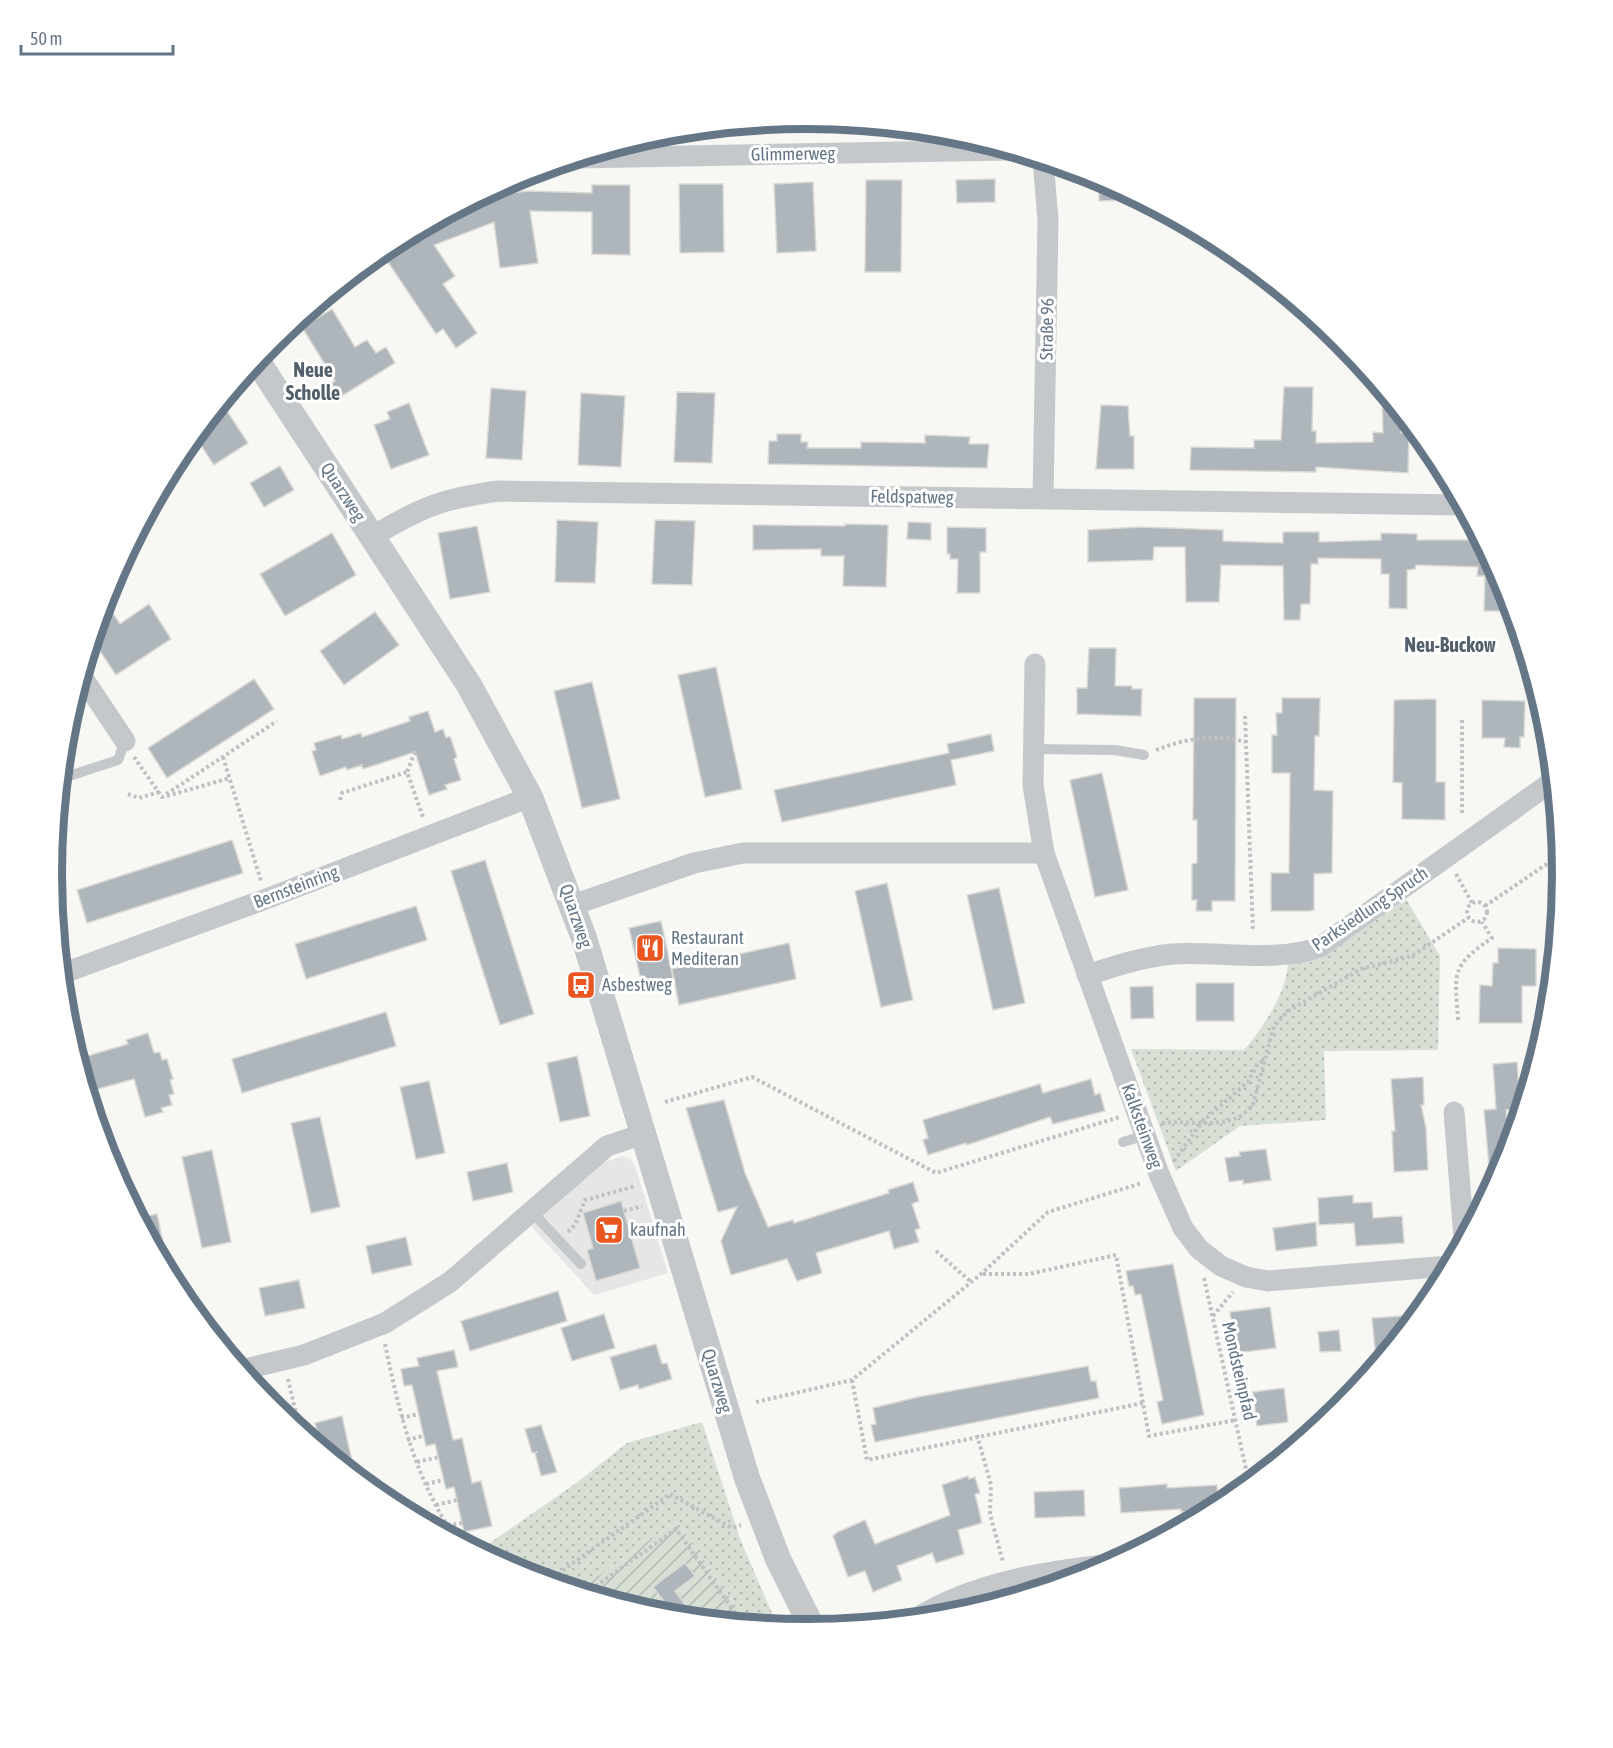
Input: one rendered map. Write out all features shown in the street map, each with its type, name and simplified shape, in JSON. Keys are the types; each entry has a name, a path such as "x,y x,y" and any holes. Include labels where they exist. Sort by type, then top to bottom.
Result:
{"street":[{"name":"Glimmerweg","path":"603,158 984,150"},
{"name":"Straße 96","path":"1043,498 1048,220 1044,168"},
{"name":"Quarzweg","path":"261,367 470,685 530,797 573,905 761,1518 808,1619"},
{"name":"Feldspatweg","path":"373,536 417,510 436,502 498,491 1454,505"},
{"name":"Kalksteinweg","path":"1035,664 1034,795 1044,853 1087,975 1150,1129 1183,1228 1199,1249 1221,1266 1246,1277 1268,1281 1439,1267"},
{"path":"86,684 123,746"},
{"name":"Parksiedlung Spruch","path":"1087,975 1131,961 1161,956 1308,952 1320,947 1546,787"},
{"name":"Bernsteinring","path":"68,971 266,899 530,797"},
{"path":"573,905 694,863 743,853 1044,853"},
{"path":"1454,1112 1463,1226"},
{"path":"249,1368 304,1355 385,1323 450,1282 607,1146 643,1134"},
{"path":"938,1607 972,1590 1011,1580 1070,1570"}],"lane":[{"path":"68,776 118,760 123,746"},
{"path":"1033,749 1115,750 1149,753"},
{"path":"1123,1142 1150,1129"},
{"path":"531,1210 581,1264"}],"path":[{"path":"1245,716 1253,932"},
{"path":"1462,720 1462,814"},
{"path":"162,797 278,721"},
{"path":"1149,753 1194,737 1230,738 1246,742"},
{"path":"123,746 136,758 162,797"},
{"path":"416,752 407,772 424,820"},
{"path":"223,757 266,899"},
{"path":"340,800 342,793 407,772"},
{"path":"162,797 230,778"},
{"path":"129,794 139,798 159,792"},
{"path":"1447,856 1472,903"},
{"path":"1485,906 1551,861"},
{"path":"1479,902 1485,906 1487,915 1482,922 1474,923 1468,918 1466,910 1472,903 1479,902"},
{"path":"1150,1129 1235,1120 1247,1112 1253,1104 1274,1026 1288,1011 1361,969 1412,956 1468,918"},
{"path":"1458,1020 1455,976 1468,955 1492,938 1482,922"},
{"path":"1170,1166 1202,1122 1248,1082 1257,1065 1263,1060"},
{"path":"665,1102 752,1077 936,1173 1126,1115"},
{"path":"756,1402 852,1380 981,1274 1048,1212 1150,1181"},
{"path":"559,1240 575,1225 585,1200 636,1186"},
{"path":"624,1212 642,1206"},
{"path":"936,1251 971,1282"},
{"path":"981,1274 1029,1274 1116,1255 1149,1436 1236,1420"},
{"name":"Mondsteinpfad","path":"1203,1275 1247,1474"},
{"path":"1212,1317 1238,1285"},
{"path":"385,1340 407,1440 447,1524 462,1523"},
{"path":"287,1376 297,1417"},
{"path":"852,1380 867,1460 977,1435 1143,1403"},
{"path":"401,1418 418,1414"},
{"path":"977,1435 991,1485 990,1514 1005,1568"},
{"path":"407,1440 423,1436"},
{"path":"417,1462 439,1457"},
{"path":"426,1484 444,1480"},
{"path":"556,1575 670,1494 732,1528 761,1518"},
{"path":"436,1505 457,1500"},
{"path":"594,1588 676,1529 737,1615"}],"shaded area":[{"path":"1406,899 1440,956 1438,1050 1324,1051 1326,1120 1240,1126 1176,1171 1131,1049 1244,1050 1266,1020 1279,997 1287,974 1288,962 1325,956"},
{"path":"622,1156 630,1159 635,1166 668,1273 594,1295 531,1226 602,1163"},
{"path":"702,1422 741,1541 774,1618 743,1616 677,1521 585,1585 521,1562 485,1546 575,1484 627,1443"},
{"path":"677,1521 743,1616 661,1605 585,1585"}],"building":[{"path":"995,179 995,202 957,203 956,180"},
{"path":"866,180 902,180 901,272 865,272"},
{"path":"813,182 816,251 777,253 774,184"},
{"path":"679,184 723,184 724,252 680,253"},
{"path":"592,185 630,185 630,255 592,254 592,212 530,211 538,263 500,268 494,222 434,245 455,276 443,284 477,333 456,348 443,329 436,334 388,262 445,223 503,194 527,191 592,193"},
{"path":"1099,189 1124,200 1099,201"},
{"path":"332,309 355,347 367,340 376,353 386,347 395,363 337,399 328,385 335,381 302,327"},
{"path":"1284,387 1313,387 1312,431 1316,431 1316,443 1373,442 1373,432 1383,433 1382,401 1401,424 1401,433 1407,433 1409,436 1408,473 1316,467 1316,472 1190,470 1191,447 1254,448 1254,440 1281,440"},
{"path":"491,388 526,391 522,460 486,458"},
{"path":"677,392 715,393 712,463 674,462"},
{"path":"581,393 625,396 621,467 578,465"},
{"path":"409,403 429,455 391,469 374,425 390,419 387,412"},
{"path":"1101,405 1128,406 1130,436 1134,436 1134,469 1096,469"},
{"path":"225,408 248,443 214,465 199,443"},
{"path":"777,434 801,434 801,442 808,442 807,448 861,448 861,442 925,443 925,435 970,437 969,444 989,444 987,468 768,464 769,441 777,441"},
{"path":"280,466 294,490 264,507 250,483"},
{"path":"557,520 598,522 595,583 555,582"},
{"path":"655,520 695,521 692,585 652,584"},
{"path":"908,522 931,523 931,540 907,539"},
{"path":"845,524 888,525 886,587 843,586 844,556 821,556 821,549 753,550 753,525 845,526"},
{"path":"477,526 490,592 450,599 438,533"},
{"path":"947,527 986,528 986,552 980,552 980,593 957,593 958,559 950,559 950,554 947,554"},
{"path":"1140,527 1223,530 1223,541 1283,543 1283,532 1319,532 1319,542 1381,540 1381,533 1417,534 1417,540 1473,540 1503,611 1484,611 1485,576 1477,576 1478,567 1416,565 1415,569 1407,570 1407,609 1389,608 1389,574 1381,574 1381,559 1318,558 1318,564 1311,564 1310,604 1301,604 1300,620 1284,620 1283,566 1221,565 1219,602 1186,602 1185,547 1154,547 1153,560 1088,562 1088,530"},
{"path":"332,533 356,575 285,616 260,574"},
{"path":"149,604 171,639 116,675 97,647 111,609 120,624"},
{"path":"375,612 399,645 344,685 320,651"},
{"path":"1089,648 1116,648 1115,686 1132,686 1132,689 1142,689 1141,716 1077,714 1077,688 1087,688"},
{"path":"716,667 742,789 705,797 678,675"},
{"path":"254,679 274,709 167,778 148,748"},
{"path":"592,682 620,799 582,808 554,691"},
{"path":"1194,698 1236,698 1235,901 1212,901 1212,911 1196,911 1197,900 1192,900 1192,864 1197,863 1197,820 1193,820"},
{"path":"1282,698 1320,698 1319,736 1315,736 1314,790 1333,791 1332,873 1314,874 1314,910 1309,911 1271,911 1271,873 1289,873 1290,773 1272,773 1272,735 1277,735 1276,713 1282,713"},
{"path":"1436,699 1436,782 1445,782 1445,820 1402,819 1402,783 1393,782 1394,700"},
{"path":"1482,700 1525,701 1524,737 1520,737 1520,748 1504,747 1505,738 1482,738"},
{"path":"428,711 435,732 443,729 446,738 450,736 457,757 454,759 461,780 445,785 447,789 429,795 415,752 363,769 362,765 347,770 346,767 320,776 312,751 316,750 314,743 341,735 342,739 361,733 362,737 410,721 409,717"},
{"path":"991,734 994,751 951,760 956,785 782,822 774,790 949,753 947,744"},
{"path":"1102,773 1128,890 1095,897 1070,780"},
{"path":"232,840 243,873 87,923 77,890"},
{"path":"485,860 534,1014 500,1025 451,871"},
{"path":"887,883 913,1000 881,1007 855,891"},
{"path":"999,888 1025,1003 993,1010 967,895"},
{"path":"416,906 427,940 306,979 295,944"},
{"name":"Restaurant Mediteran","path":"661,921 674,982 643,989 629,928"},
{"path":"789,943 796,979 679,1005 672,969"},
{"path":"1498,948 1536,949 1536,986 1522,986 1522,1023 1479,1023 1480,985 1492,986 1493,963 1498,963"},
{"path":"1196,983 1234,983 1234,1021 1196,1021"},
{"path":"1153,986 1154,1018 1131,1019 1130,987"},
{"path":"386,1012 396,1046 242,1093 232,1059"},
{"path":"148,1033 154,1053 160,1052 162,1060 167,1059 173,1079 170,1080 174,1094 169,1095 172,1105 161,1108 163,1112 145,1117 134,1079 94,1090 85,1057 128,1044 126,1040"},
{"path":"577,1056 590,1116 560,1122 547,1063"},
{"path":"1517,1062 1519,1089 1513,1110 1506,1110 1507,1126 1489,1171 1484,1110 1496,1109 1493,1064"},
{"path":"1423,1077 1424,1105 1421,1105 1426,1128 1428,1170 1394,1172 1392,1131 1395,1131 1391,1079"},
{"path":"1091,1079 1095,1095 1100,1093 1105,1111 1053,1124 1050,1117 967,1145 966,1143 928,1155 923,1140 928,1138 923,1120 1040,1084 1043,1093"},
{"path":"429,1081 445,1153 416,1159 400,1087"},
{"path":"724,1100 745,1173 768,1227 793,1220 794,1223 889,1193 888,1190 913,1182 919,1201 912,1204 920,1228 915,1230 919,1242 894,1249 889,1231 816,1253 822,1273 797,1281 787,1259 731,1275 721,1241 737,1207 718,1212 686,1108"},
{"path":"320,1117 340,1207 311,1213 291,1123"},
{"path":"1266,1149 1271,1180 1243,1184 1243,1180 1229,1182 1225,1158 1240,1156 1239,1152"},
{"path":"212,1150 231,1242 202,1248 182,1157"},
{"path":"507,1163 513,1192 473,1201 467,1172"},
{"path":"1353,1195 1353,1203 1372,1202 1373,1218 1402,1216 1404,1243 1356,1246 1354,1223 1319,1225 1318,1198"},
{"name":"kaufnah","path":"621,1201 640,1268 596,1281 587,1250 593,1248 583,1213"},
{"path":"157,1214 165,1253 161,1246 145,1217"},
{"path":"1316,1222 1317,1246 1276,1251 1273,1228"},
{"path":"406,1237 412,1265 372,1274 366,1246"},
{"path":"1173,1264 1204,1415 1162,1424 1157,1402 1163,1400 1141,1294 1135,1295 1133,1286 1129,1286 1126,1271"},
{"path":"299,1280 305,1308 265,1316 259,1288"},
{"path":"558,1291 567,1321 470,1351 461,1321"},
{"path":"1270,1307 1276,1348 1236,1353 1230,1312"},
{"path":"604,1314 615,1348 572,1361 561,1328"},
{"path":"1407,1316 1381,1349 1375,1349 1372,1318"},
{"path":"1339,1330 1341,1351 1320,1352 1318,1332"},
{"path":"656,1344 662,1364 667,1363 672,1379 639,1389 638,1385 620,1390 610,1357"},
{"path":"454,1350 458,1367 437,1371 453,1440 462,1438 472,1483 481,1481 492,1526 464,1532 454,1487 446,1489 435,1444 426,1446 412,1385 404,1386 401,1369 419,1366 417,1358"},
{"path":"1088,1366 1091,1381 1096,1381 1099,1398 875,1442 871,1425 876,1424 873,1408 918,1397"},
{"path":"1284,1388 1288,1422 1257,1426 1253,1392"},
{"path":"342,1416 353,1465 318,1436 315,1423"},
{"path":"541,1425 557,1472 541,1476 535,1453 538,1452 532,1453 525,1429"},
{"path":"968,1476 969,1479 975,1477 980,1493 975,1494 982,1523 958,1530 964,1554 936,1563 932,1553 897,1566 902,1580 873,1592 865,1571 848,1577 833,1536 865,1520 875,1544 950,1515 942,1485"},
{"path":"1167,1484 1167,1488 1217,1485 1217,1495 1191,1511 1181,1512 1181,1509 1121,1513 1119,1488"},
{"path":"1084,1490 1085,1516 1035,1518 1034,1492"},
{"path":"685,1563 695,1576 675,1591 688,1610 667,1606 653,1587"}],"place":[{"name":"Restaurant Mediteran","path":"650,948"},
{"name":"Asbestweg","path":"581,985"},
{"name":"kaufnah","path":"609,1230"}],"district":[{"name":"Neue Scholle","path":"313,382"},
{"name":"Neu-Buckow","path":"1450,645"}]}
